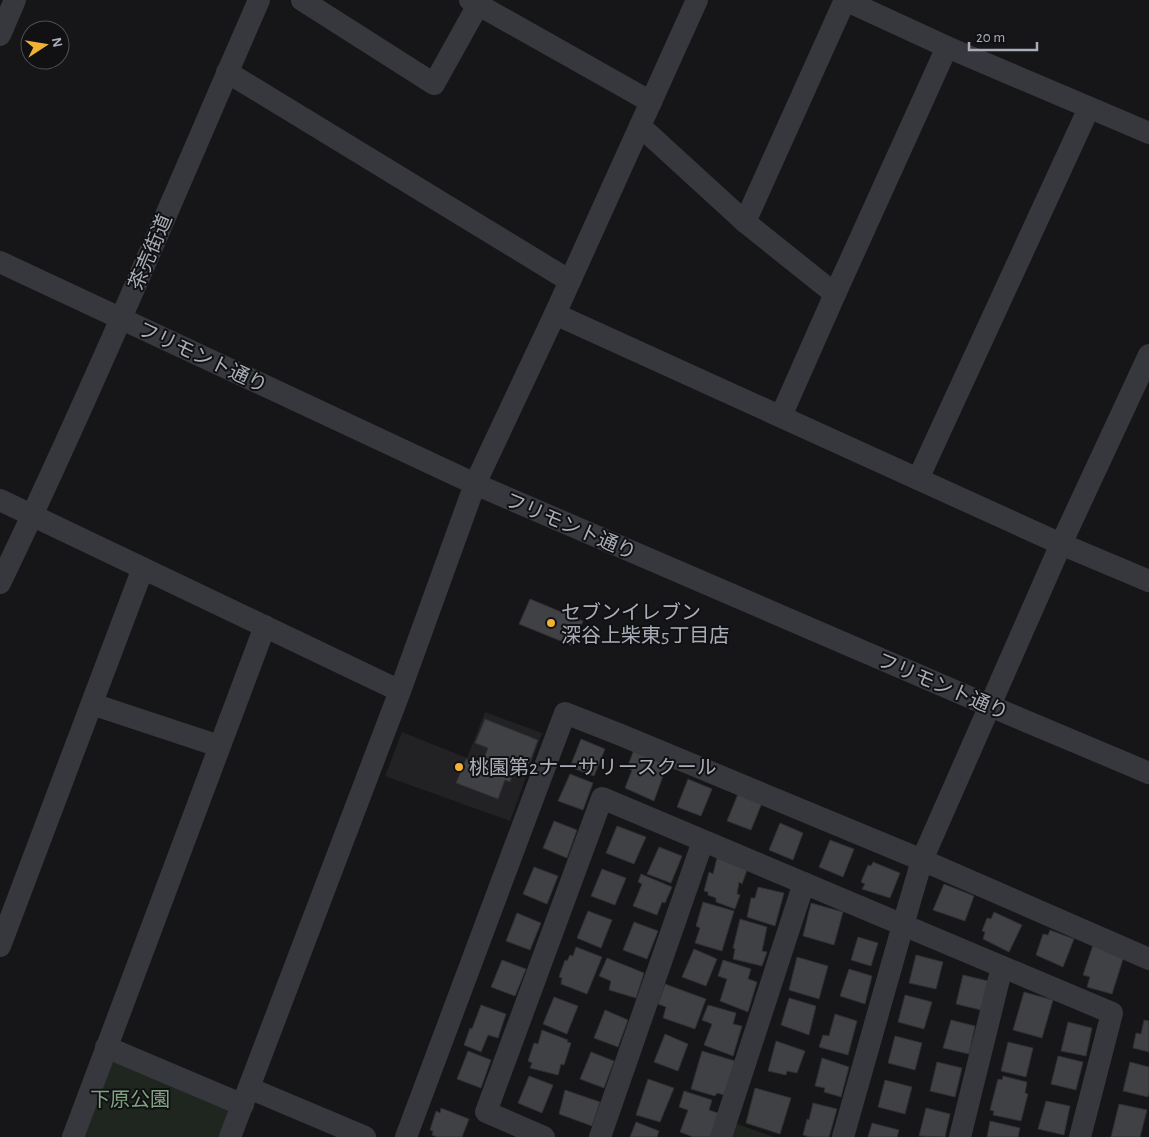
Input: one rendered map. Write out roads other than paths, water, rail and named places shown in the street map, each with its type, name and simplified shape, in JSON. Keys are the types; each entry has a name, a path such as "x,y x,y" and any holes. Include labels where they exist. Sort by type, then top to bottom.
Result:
{"street":[{"path":"0,36 15,0"},
{"name":"茶売街道","path":"0,584 33,516 121,318 259,0"},
{"path":"302,0 434,84 474,2 651,102"},
{"path":"230,1137 400,691 475,484 555,314 697,0"},
{"path":"745,222 845,0 946,47 1149,133"},
{"path":"781,416 946,47"},
{"path":"227,72 570,281"},
{"path":"918,479 1089,108"},
{"path":"640,126 745,222 835,294"},
{"name":"フリモント通り","path":"0,262 475,484 1149,773"},
{"path":"555,314 1061,544 1149,580"},
{"path":"843,1137 922,860 1061,544 1149,355"},
{"path":"0,500 400,691"},
{"path":"0,946 143,568"},
{"path":"73,1137 265,626"},
{"path":"92,704 220,746"},
{"path":"406,1137 565,713 922,860 1149,959"},
{"path":"544,1137 486,1112 602,798 1112,1014 1080,1137"},
{"path":"600,1137 703,841"},
{"path":"721,1137 804,884"},
{"path":"960,1137 1002,967"},
{"path":"106,1047 365,1137"}],"place":[{"name":"セブンイレブン 深谷上柴東5丁目店","path":"551,623"},
{"name":"桃園第2ナーサリースクール","path":"459,767"}],"park label":[{"name":"下原公園","path":"130,1099"}]}
